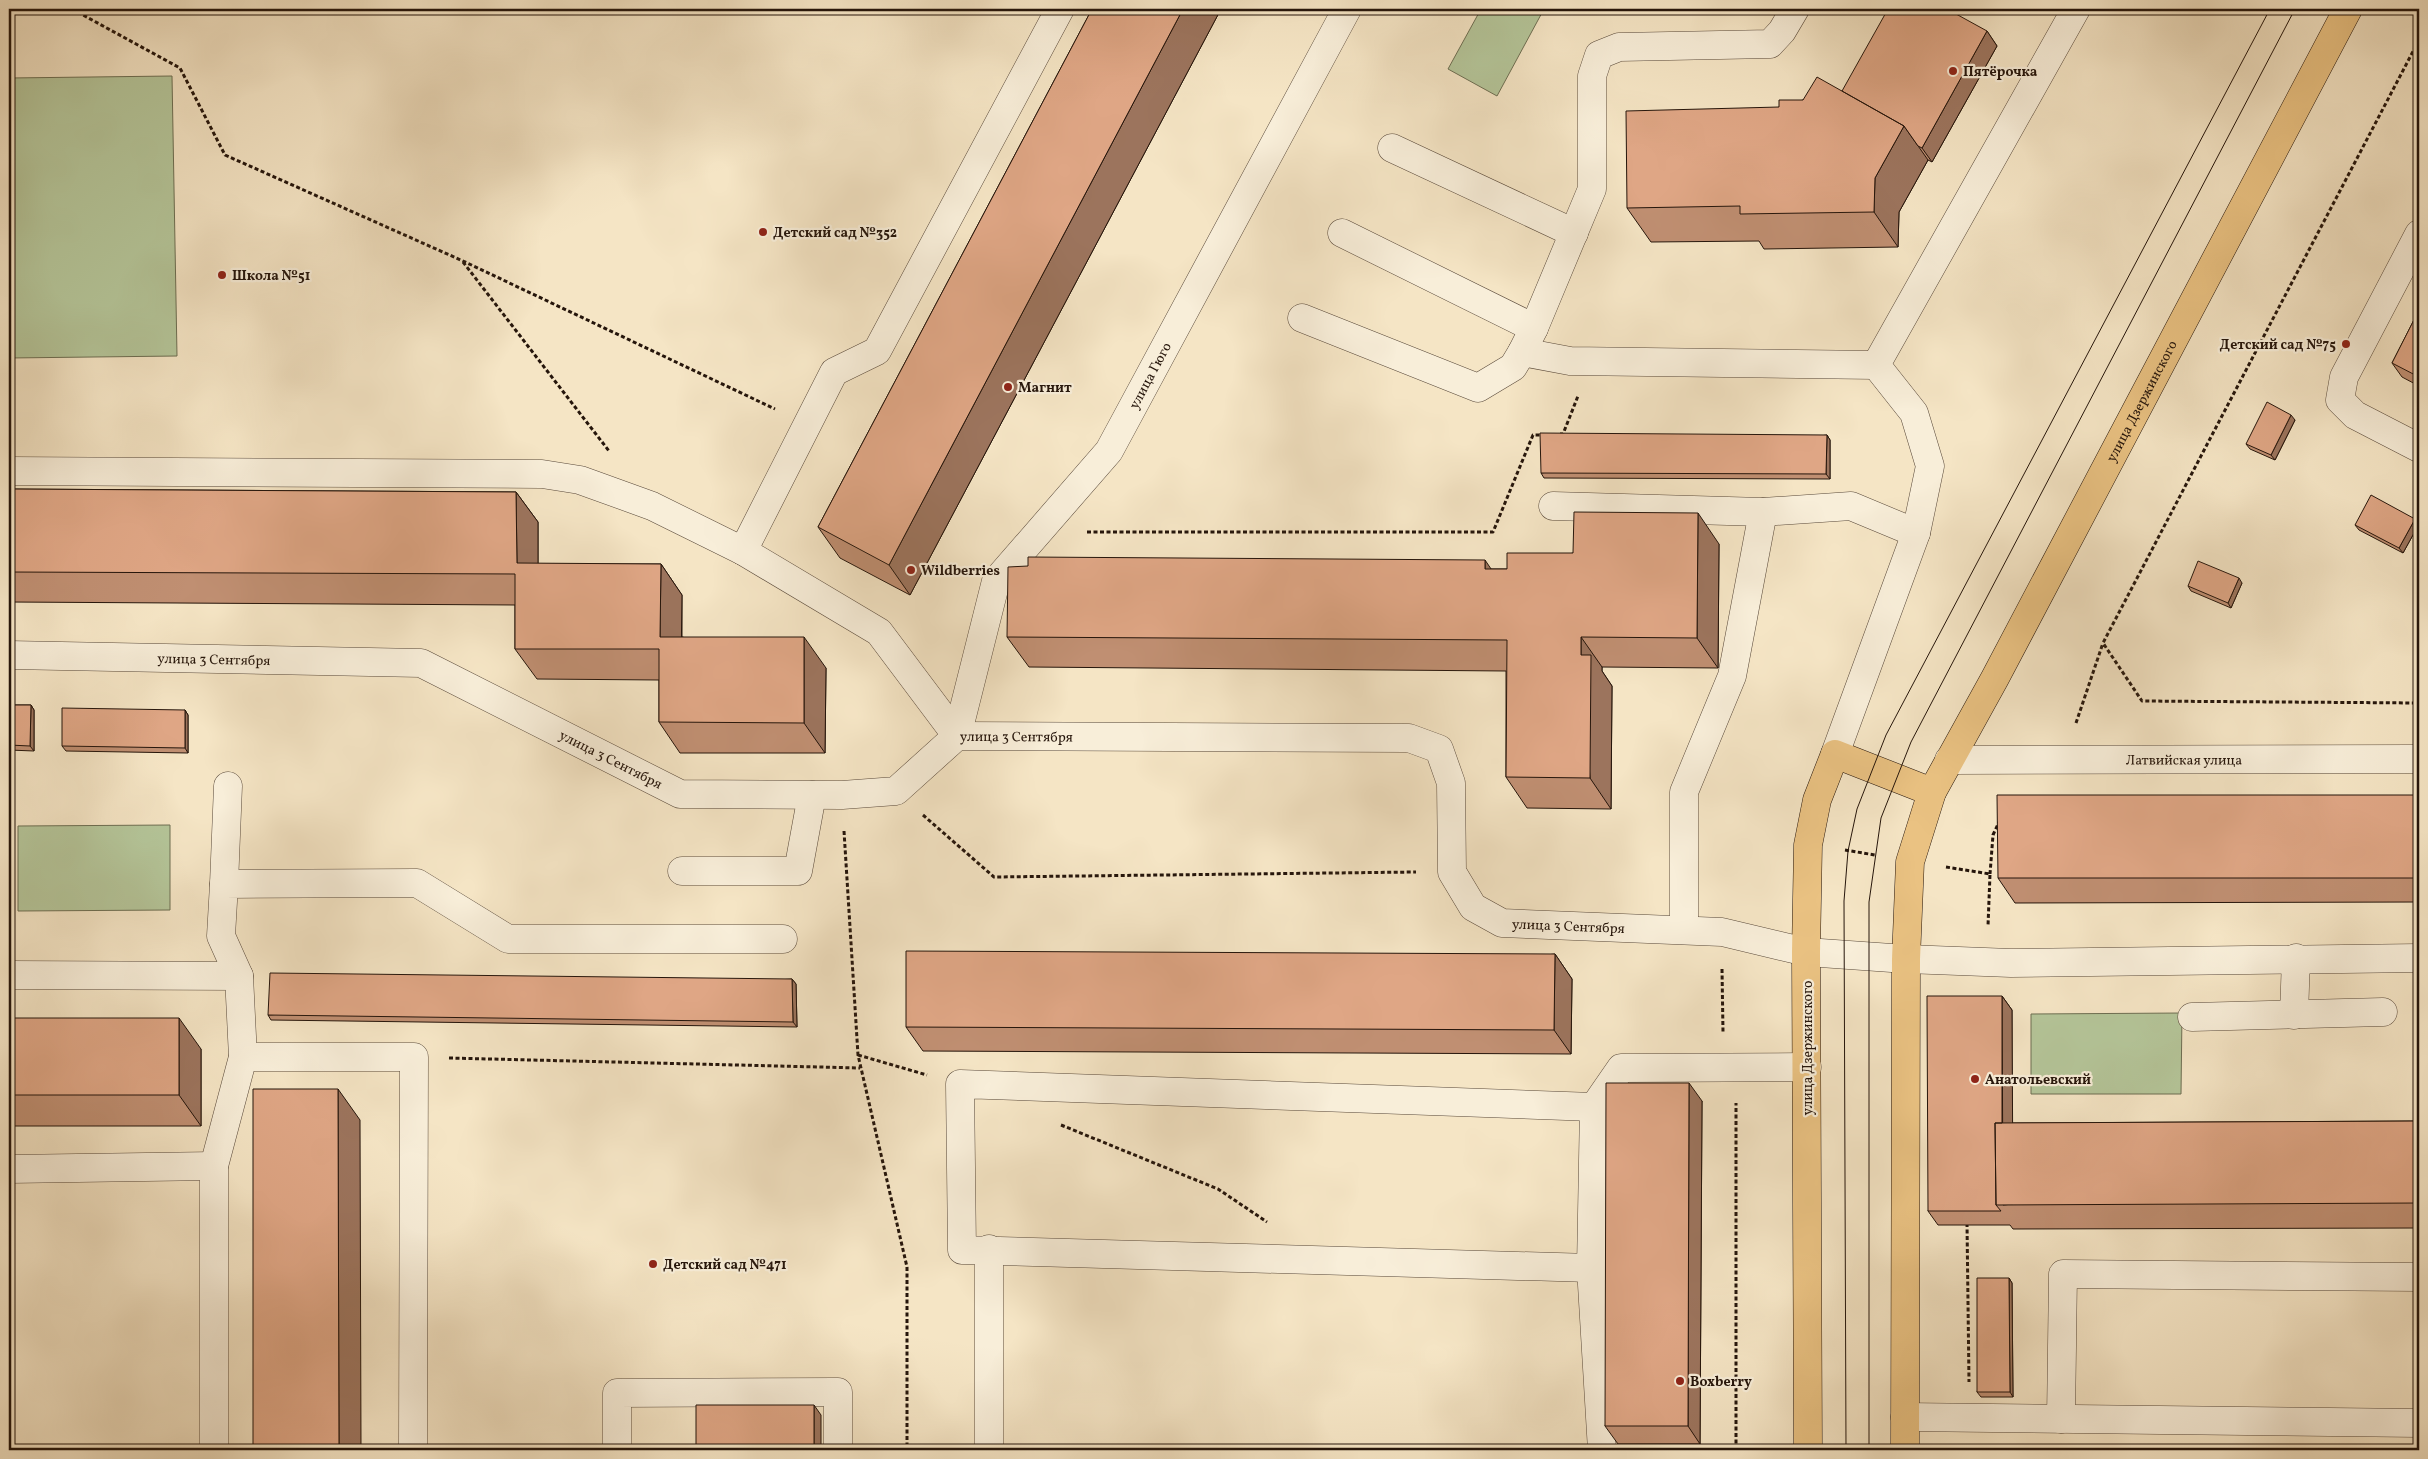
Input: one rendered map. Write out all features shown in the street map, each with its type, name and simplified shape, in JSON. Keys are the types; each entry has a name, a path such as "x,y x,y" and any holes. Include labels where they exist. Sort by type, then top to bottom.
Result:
{"main road":[{"name":"улица Дзержинского","path":"1905,1450 1906,959 1910,862 1932,792 1995,678 2348,9"},
{"name":"улица Дзержинского","path":"1808,1450 1806,952 1808,845 1816,800 1835,754"},
{"path":"1835,754 1932,792"}],"street":[{"path":"743,551 834,372 877,351 1060,9"},
{"name":"улица Гюго","path":"957,736 996,581 1109,451 1347,9"},
{"path":"1302,318 1478,388 1513,367 1534,328 1592,189 1592,76 1599,55 1620,47 1770,44 1782,31 1795,9"},
{"path":"1876,365 2076,9"},
{"path":"1392,148 1574,233"},
{"path":"1342,233 1534,328"},
{"path":"2419,234 2344,378 2340,400 2355,415 2419,448"},
{"path":"1522,352 1570,361 1876,365"},
{"path":"1835,754 1916,533 1930,466 1914,413 1876,365"},
{"path":"9,471 542,474 580,480 652,506 743,551 879,632 957,736"},
{"path":"1553,506 1764,512 1851,506 1916,533"},
{"path":"1684,930 1684,792 1732,676 1764,512"},
{"name":"улица 3 Сентября","path":"9,655 421,663 680,794 842,795 896,791 957,736 1409,738 1439,749 1451,783 1452,872 1473,907 1502,923 1722,932 1806,952 1906,959 2011,963 2296,958 2419,958"},
{"name":"Латвийская улица","path":"1949,760 2419,759"},
{"path":"214,1450 214,1166 243,1057 239,976 221,936 228,786"},
{"path":"682,871 798,871 812,795"},
{"path":"224,884 417,882 508,939 783,939"},
{"path":"2294,1015 2296,958"},
{"path":"9,975 239,976"},
{"path":"2192,1016 2383,1012"},
{"path":"243,1057 414,1057 413,1450"},
{"path":"1602,1450 1591,1268 1594,1107 1621,1068 1807,1067"},
{"path":"1591,1268 1326,1262 989,1249 962,1250 960,1084 1594,1107"},
{"path":"9,1169 214,1166"},
{"path":"989,1249 989,1450"},
{"path":"2061,1419 2063,1274 2419,1276"},
{"path":"617,1450 616,1393 838,1392 838,1450"},
{"path":"1905,1417 2419,1423"}],"path":[{"path":"72,9 180,68 225,156 463,261 808,424"},
{"path":"2419,40 2103,643 2142,701 2419,703"},
{"path":"463,261 616,459"},
{"path":"1555,434 1563,434"},
{"path":"1039,532 1493,532 1533,435 1548,435"},
{"path":"896,791 994,877 1452,872"},
{"path":"842,795 858,1055 907,1267 907,1450"},
{"path":"1722,932 1723,1036 1736,1066 1736,1450"},
{"path":"858,1055 960,1084"},
{"path":"414,1057 861,1068"},
{"path":"1052,1122 1218,1189 1272,1225"},
{"path":"1967,1219 1969,1419"}],"green space":[{"path":"1481,9 1544,9 1497,96 1448,69"},
{"path":"172,76 177,356 9,358 9,78"},
{"path":"170,825 170,910 18,911 18,826"},
{"path":"2182,1013 2181,1094 2031,1094 2031,1014"}],"building":[{"path":"1092,9 1183,9 889,565 818,527"},
{"path":"1888,9 1947,9 1987,31 1922,148 1918,146 1904,126 1842,91"},
{"path":"1817,77 1904,126 1875,178 1874,212 1740,214 1740,206 1627,208 1626,111 1779,107 1779,100 1803,100"},
{"path":"2419,310 2419,377 2392,363"},
{"path":"2267,402 2291,415 2271,455 2246,444"},
{"path":"1540,433 1827,435 1826,474 1541,473"},
{"path":"9,489 516,492 517,563 661,564 660,637 804,637 804,723 659,722 659,649 515,649 515,574 9,572"},
{"path":"2371,495 2415,519 2399,548 2355,525"},
{"path":"1574,512 1698,513 1697,638 1581,637 1581,655 1591,655 1590,778 1506,777 1507,640 1007,637 1008,567 1028,566 1028,557 1485,560 1485,569 1507,569 1507,553 1573,553"},
{"path":"2198,561 2239,578 2228,603 2188,586"},
{"path":"9,705 31,705 30,746 9,745"},
{"path":"62,708 185,710 185,748 62,746"},
{"path":"1997,795 2419,795 2419,878 1998,878"},
{"path":"906,951 1555,954 1554,1030 906,1027"},
{"path":"270,973 792,979 793,1022 268,1015"},
{"name":"Анатольевский","path":"1927,996 2002,996 2002,1123 1995,1123 1996,1205 2001,1211 1928,1211"},
{"path":"9,1018 179,1018 179,1095 9,1095"},
{"path":"2419,1041 2419,1077 2415,1077 2415,1042"},
{"path":"1606,1083 1689,1083 1688,1426 1605,1426"},
{"path":"253,1089 338,1089 339,1450 253,1450"},
{"path":"2419,1121 2419,1203 1996,1205 1995,1123"},
{"path":"1977,1278 2009,1278 2010,1392 1977,1392"},
{"path":"696,1405 814,1405 814,1450 696,1450"},
{"path":"2003,1449 2158,1450 2003,1450"}],"tram line":[{"path":"1846,1450 1844,901 1848,851 1857,809 1886,735 2270,9"},
{"path":"1869,1450 1869,902 1881,818 1911,742 2295,9"}],"place":[{"name":"Пятёрочка","path":"1953,71"},
{"name":"Детский сад №352","path":"763,232"},
{"name":"Школа №51","path":"222,275"},
{"name":"Детский сад №75","path":"2346,344"},
{"name":"Магнит","path":"1008,387"},
{"name":"Wildberries","path":"911,570"},
{"name":"Анатольевский","path":"1975,1079"},
{"name":"Детский сад №471","path":"653,1264"},
{"name":"Boxberry","path":"1680,1381"}]}
